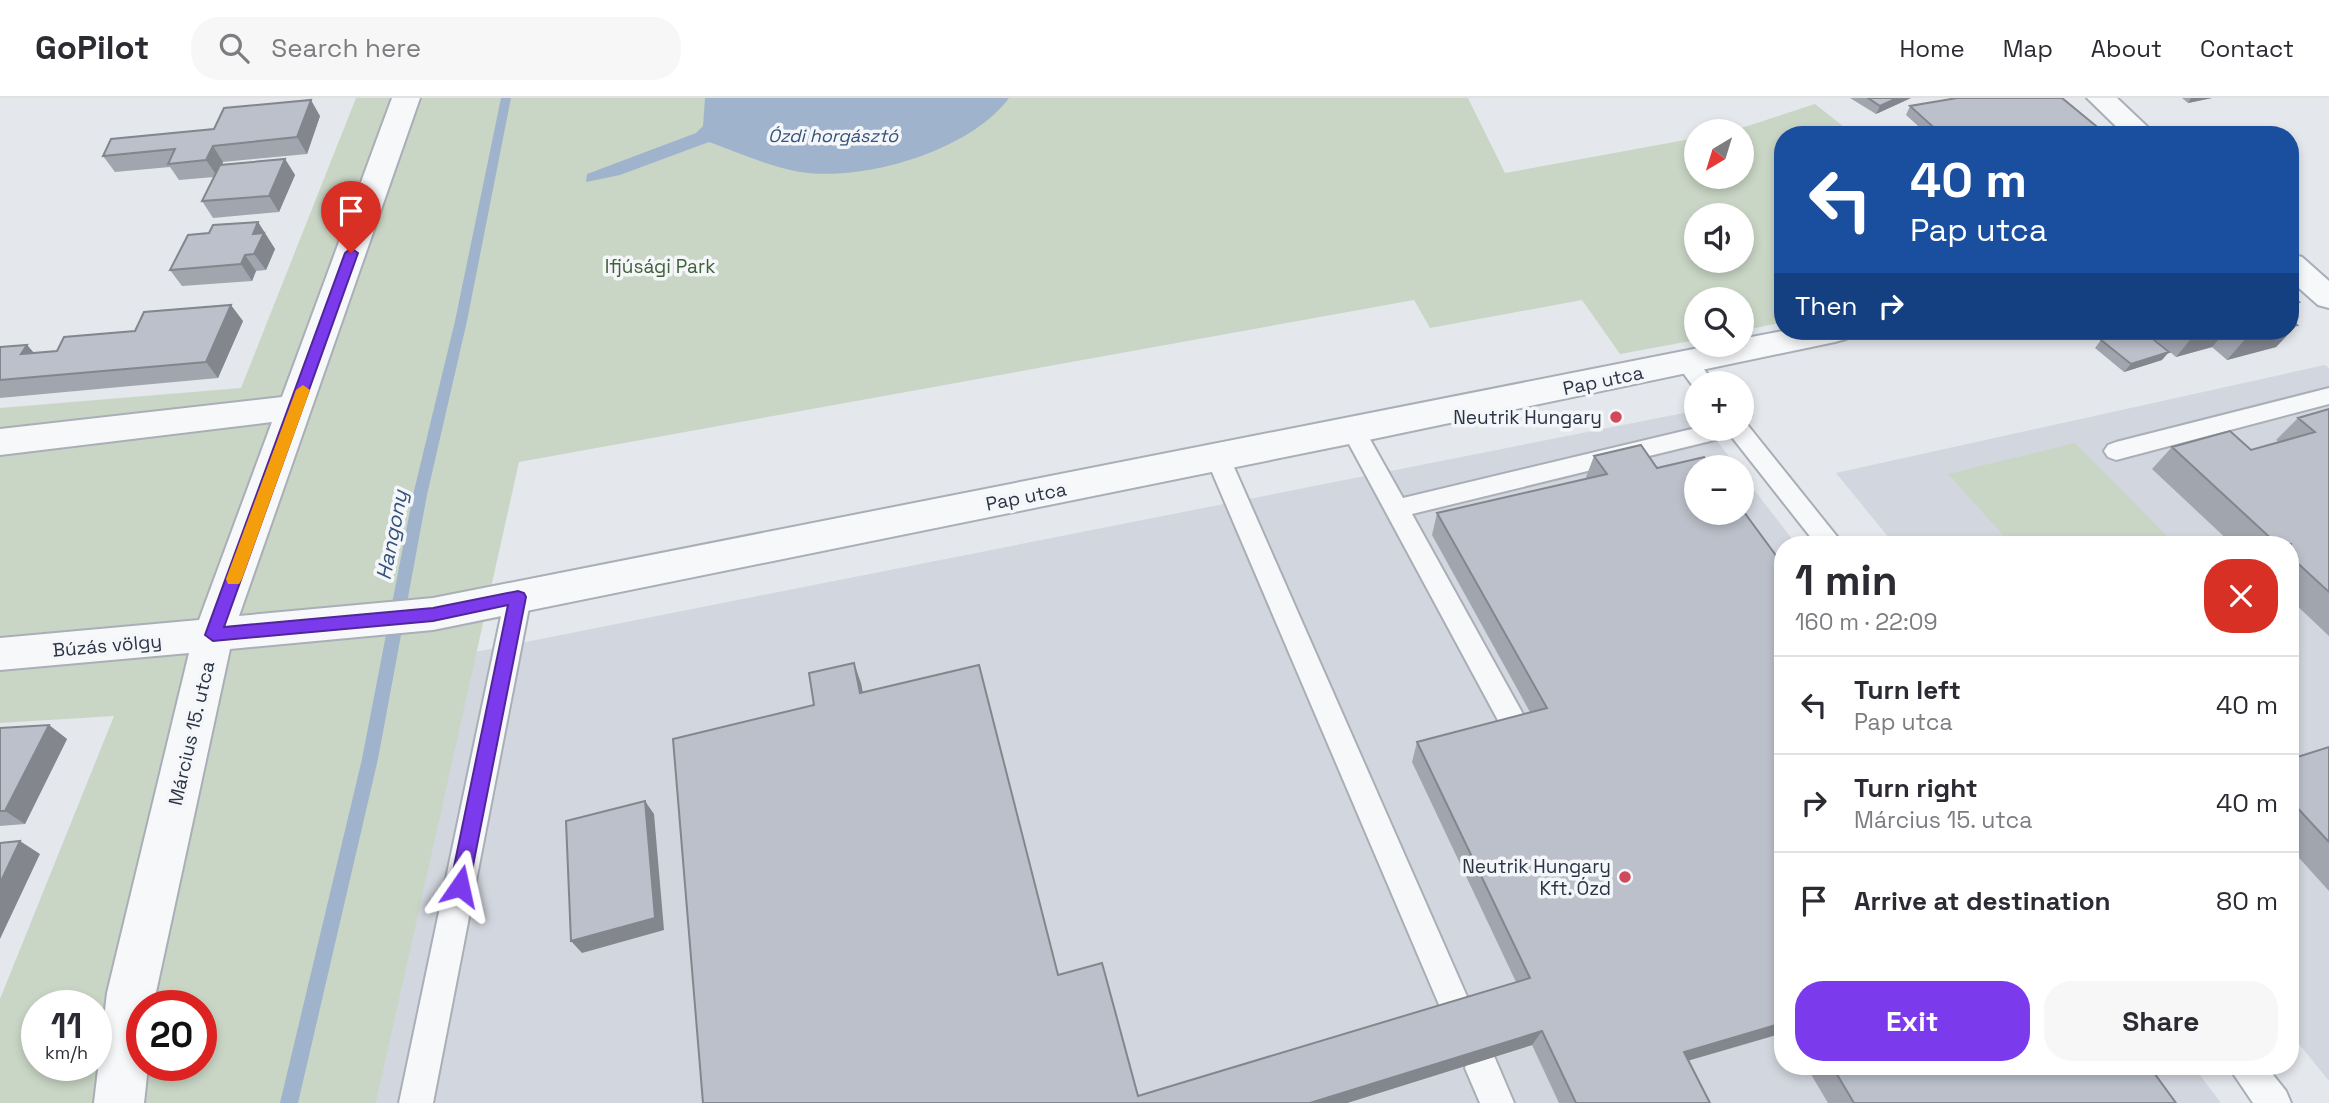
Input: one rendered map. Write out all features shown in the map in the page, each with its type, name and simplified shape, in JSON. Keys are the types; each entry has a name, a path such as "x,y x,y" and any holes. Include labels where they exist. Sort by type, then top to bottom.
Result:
{"street":[{"name":"Március 15. utca","path":"119,1103 131,993 213,635 406,98"},
{"path":"2101,98 2132,126"},
{"path":"2299,271 2329,298"},
{"name":"Pap utca","path":"1702,371 1805,340"},
{"name":"Pap utca","path":"213,635 433,614 1354,431 1684,375"},
{"path":"0,442 297,407"},
{"name":"Búzás völgy","path":"0,654 213,635"}],"lane":[{"path":"2116,451 2329,396"},
{"path":"1354,431 1510,716"},
{"path":"1396,509 1684,439"},
{"path":"1748,441 1824,536"},
{"path":"1218,458 1454,1003"},
{"path":"416,1103 518,597"},
{"path":"1482,1068 1497,1103"},
{"path":"2252,1075 2274,1103"}],"shaded area":[{"path":"2325,365 2329,368 2329,1081 2299,1044 2299,536 1887,536 1836,473"},
{"path":"1684,413 1684,441 1717,441 1728,455 1684,455 1684,525 1754,525 1754,490 1790,536 1774,536 1774,1075 2200,1075 2221,1103 376,1103 475,652"}],"green space":[{"name":"Ifjúsági Park","path":"356,98 1468,98 1505,173 1684,140 1684,189 1754,189 1754,124 1815,104 1843,126 1774,126 1774,324 1754,328 1754,287 1684,287 1684,342 1620,354 1582,300 1430,328 1414,300 519,462 376,1103 0,1103 0,999 114,716 0,723 0,408 241,388"},
{"path":"2075,443 2167,536 2004,536 1948,474"}],"water":[{"name":"Ózdi horgásztó","path":"705,98 1009,98 991,117 969,133 914,159 884,167 826,174 800,172 765,163 709,142 620,175 586,182 587,174 696,133 703,126"}],"building":[{"path":"1868,98 1897,98 1880,106"},
{"path":"1957,98 2062,98 2096,126 1932,126 1910,106"},
{"path":"311,100 297,137 213,146 206,160 168,164 175,149 103,156 111,139 214,129 224,108"},
{"path":"285,159 269,196 202,201 220,165"},
{"path":"258,222 253,234 264,233 254,254 245,255 241,264 170,270 188,235 209,233 213,225"},
{"path":"231,305 206,362 0,380 0,347 27,345 21,354 57,351 64,337 135,331 144,312"},
{"path":"2101,340 2154,340 2169,352 2131,364"},
{"path":"2329,409 2329,592 2299,564 2299,536 2268,536 2172,447 2230,431 2251,450 2315,432 2298,418"},
{"path":"1641,445 1657,468 1684,462 1684,525 1754,525 1774,553 1774,1026 1684,1052 1710,1103 1576,1103 1542,1031 1310,1103 703,1103 673,739 814,705 809,673 854,663 860,693 979,665 1058,975 1102,963 1138,1096 1530,978 1417,742 1547,708 1437,513 1607,474 1594,456"},
{"path":"49,725 5,811 0,811 0,728"},
{"path":"2329,747 2329,842 2299,810 2299,756"},
{"path":"645,801 655,918 571,941 566,821"},
{"path":"20,841 0,883 0,843"},
{"path":"1837,1075 2156,1075 2176,1103 1854,1103"}],"waterway":[{"name":"Hangony","path":"289,1103 370,759 420,495 461,321 506,98"}],"slow traffic":[{"path":"234,579 303,390"}],"place":[{"name":"Neutrik Hungary","path":"1616,417"},
{"name":"Neutrik Hungary Kft. Ózd","path":"1625,877"}],"route":[{"path":"351,253 213,635 433,614 518,597 460,886"}]}
